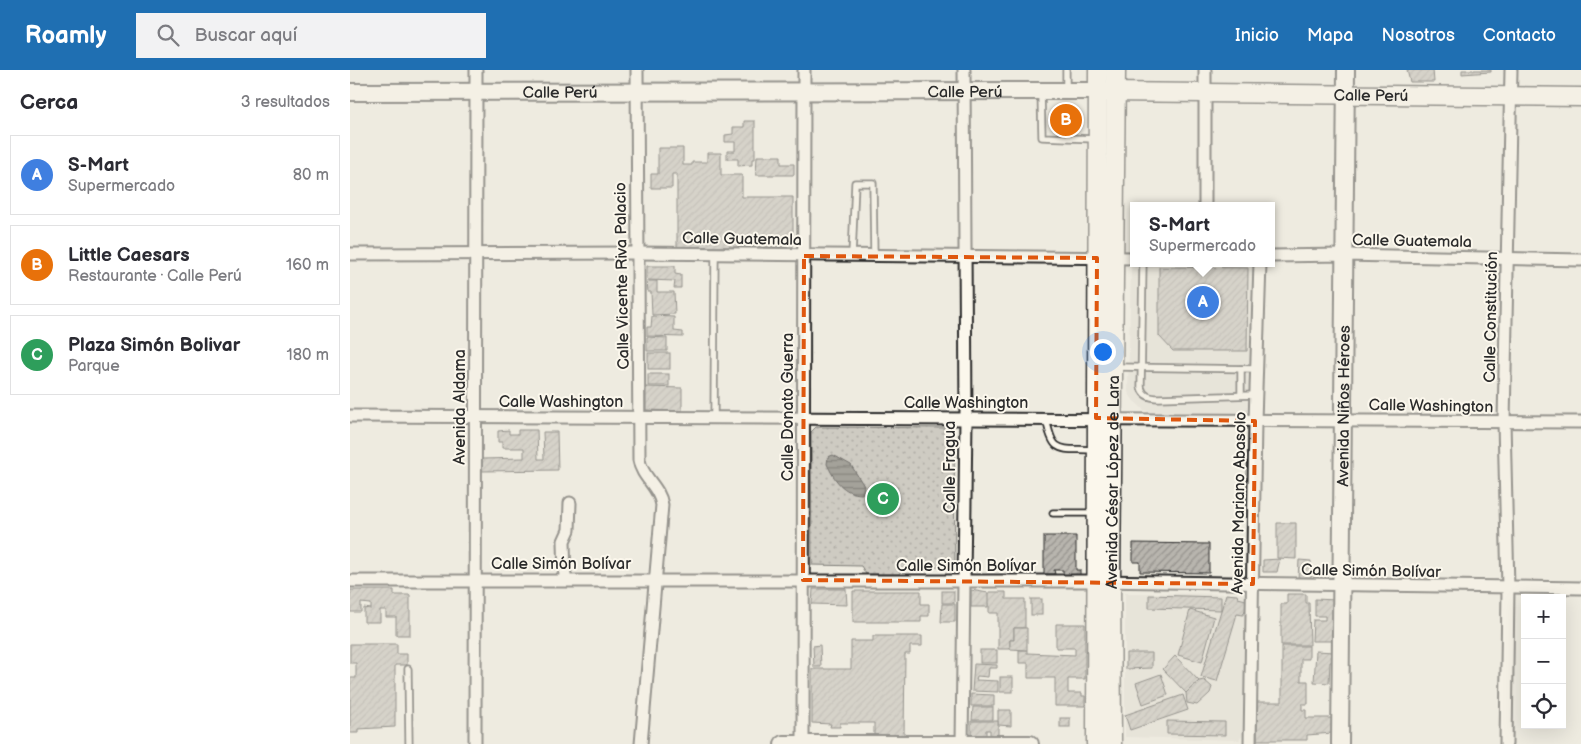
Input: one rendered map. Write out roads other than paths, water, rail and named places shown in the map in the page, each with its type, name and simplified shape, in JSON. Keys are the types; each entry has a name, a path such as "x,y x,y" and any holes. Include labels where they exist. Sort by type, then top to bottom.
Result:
{"main road":[{"name":"Avenida César López de Lara","path":"1096,744 1104,581 1105,418 1097,258 1098,70"},
{"name":"Avenida César López de Lara","path":"1112,744 1104,581 1096,513 1096,450 1105,418 1114,368 1116,70"},
{"name":"Calle Perú","path":"1098,91 1581,97"}],"street":[{"name":"Avenida Aldama","path":"475,744 476,70"},
{"name":"Calle Vicente Riva Palacio","path":"637,70 636,253 640,418 639,460 641,470 655,486 662,504 641,744"},
{"name":"Calle Donato Guerra","path":"803,743 804,70"},
{"name":"Calle Fragua","path":"962,743 966,418 963,258 964,70"},
{"path":"1205,70 1205,202"},
{"name":"Avenida Niños Héroes","path":"1340,744 1346,70"},
{"name":"Calle Constitución","path":"1506,744 1508,588 1504,422 1511,70"},
{"name":"Calle Perú","path":"350,92 804,93 1098,91"},
{"name":"Calle Guatemala","path":"350,254 636,253 963,258 1130,258"},
{"name":"Calle Guatemala","path":"1275,256 1344,255 1581,260"},
{"name":"Avenida Mariano Abasolo","path":"1250,744 1255,421 1260,267"},
{"name":"Calle Washington","path":"350,416 1105,418 1255,421 1581,422"},
{"path":"565,580 564,541 568,530 570,503"},
{"name":"Calle Simón Bolívar","path":"350,581 1104,581 1340,586 1581,588"},
{"path":"783,744 1030,744"}],"lane":[{"path":"1066,70 1066,92"},
{"path":"1041,92 1042,137 1097,139"},
{"path":"852,256 855,183 873,182 874,256"},
{"path":"714,418 715,254"},
{"path":"1143,267 1141,389 1148,397 1256,395"},
{"path":"1114,368 1257,369"},
{"path":"1241,369 1241,395"},
{"path":"1046,418 1050,440 1057,446 1096,450"},
{"path":"1052,513 1096,513"},
{"path":"408,669 409,744"}],"place":[{"name":"Little Caesars","path":"1066,120"},
{"name":"S-Mart","path":"1203,302"},
{"name":"Plaza Simón Bolivar","path":"883,499"}]}
